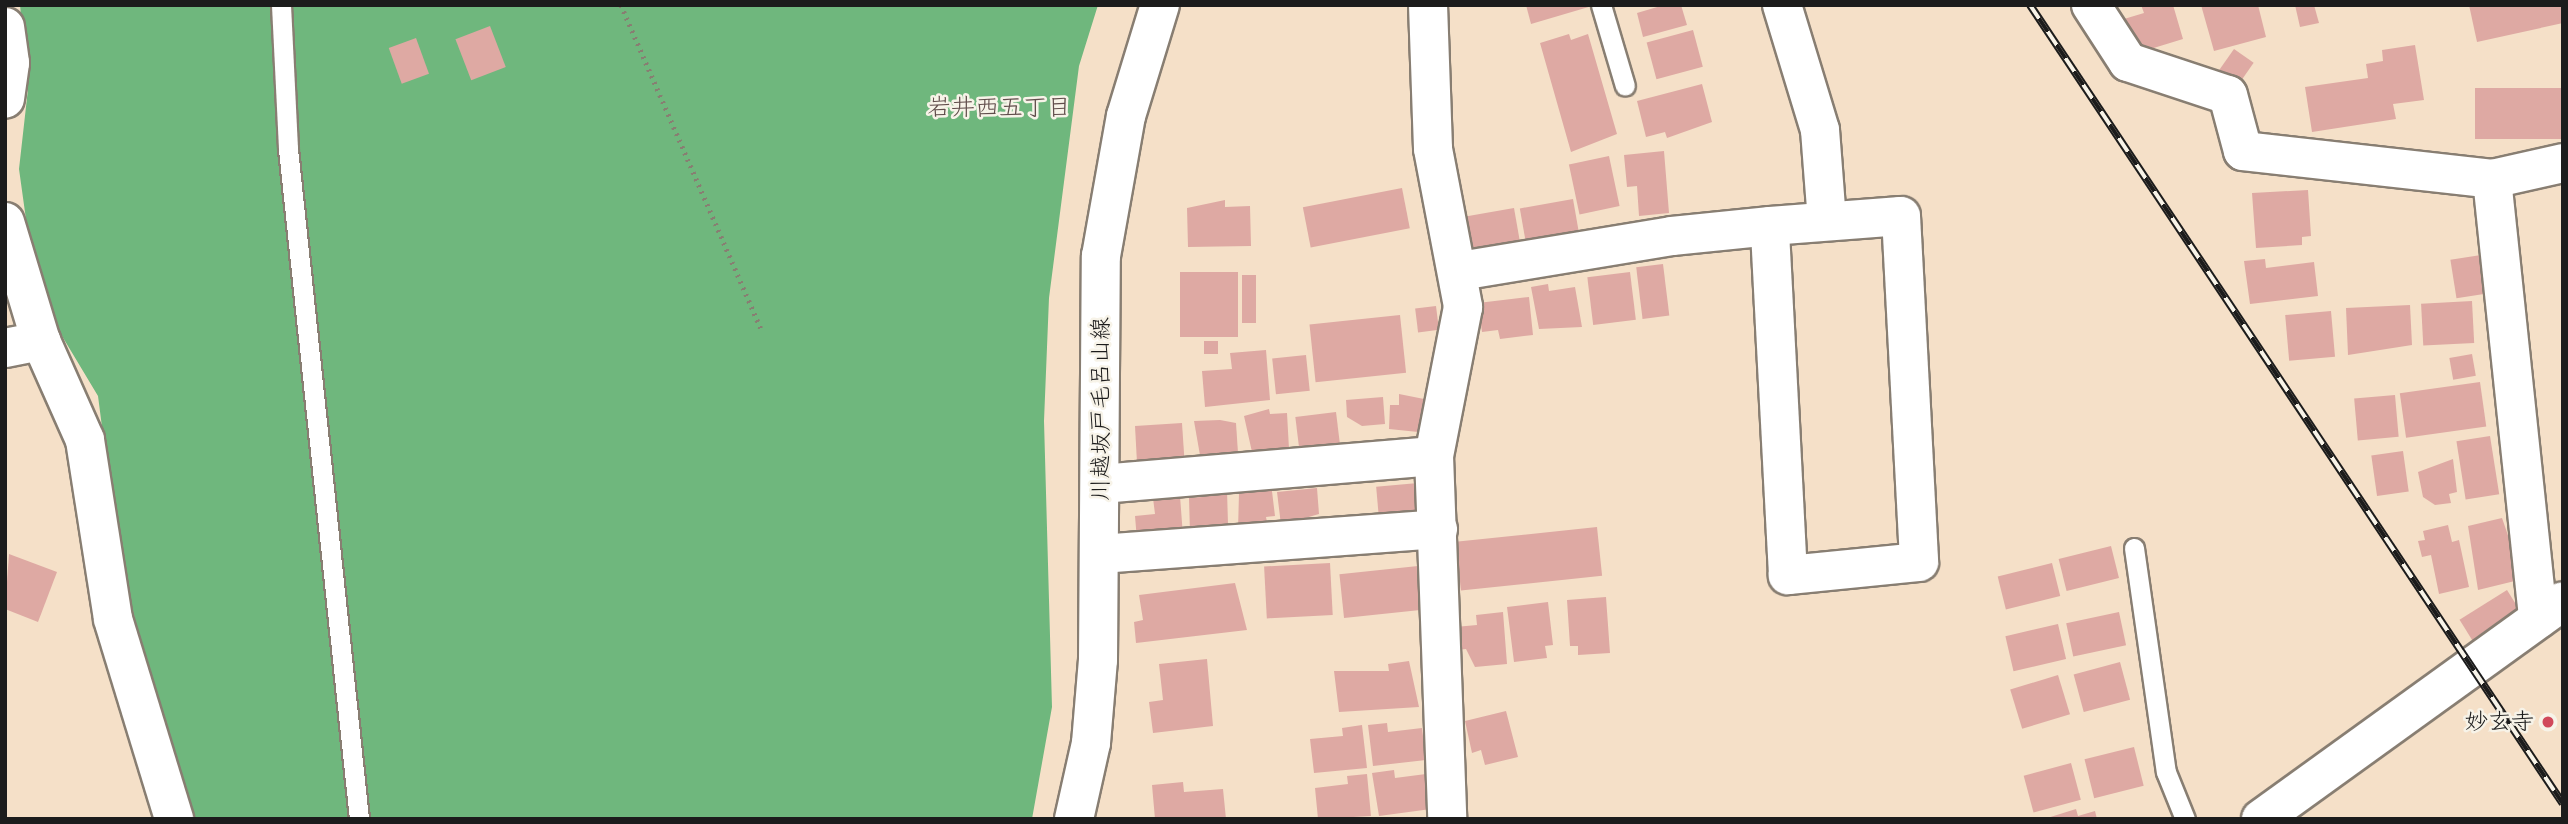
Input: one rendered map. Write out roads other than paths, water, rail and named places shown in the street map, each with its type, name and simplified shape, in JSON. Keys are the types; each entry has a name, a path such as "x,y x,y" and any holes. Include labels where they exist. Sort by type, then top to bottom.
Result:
{"street":[{"name":"川越坂戸毛呂山線","path":"1074,819 1091,743 1100,554 1101,256 1126,116 1160,5"},
{"path":"1428,5 1433,149 1460,271 1463,307 1434,456 1447,819"},
{"path":"1782,5 1820,130 1828,221"},
{"path":"2091,5 2128,62 2228,95 2243,151 2492,180 2563,163"},
{"path":"5,27 10,62 5,99"},
{"path":"2261,819 2550,610 2492,180"},
{"path":"1460,271 1770,226 1901,216 1919,562 1788,575 1770,226"},
{"path":"5,222 23,344 85,440 113,619 174,819"},
{"path":"1101,484 1434,456"},
{"path":"1100,554 1438,528"}],"lane":[{"path":"281,5 288,149 332,524 359,819"},
{"path":"1601,5 1625,86"},
{"path":"2134,548 2166,772 2185,819"}],"railway":[{"path":"2030,5 2563,804"}],"place":[{"name":"妙玄寺","path":"2548,722"}],"district":[{"name":"岩井西五丁目","path":"999,108"}]}
